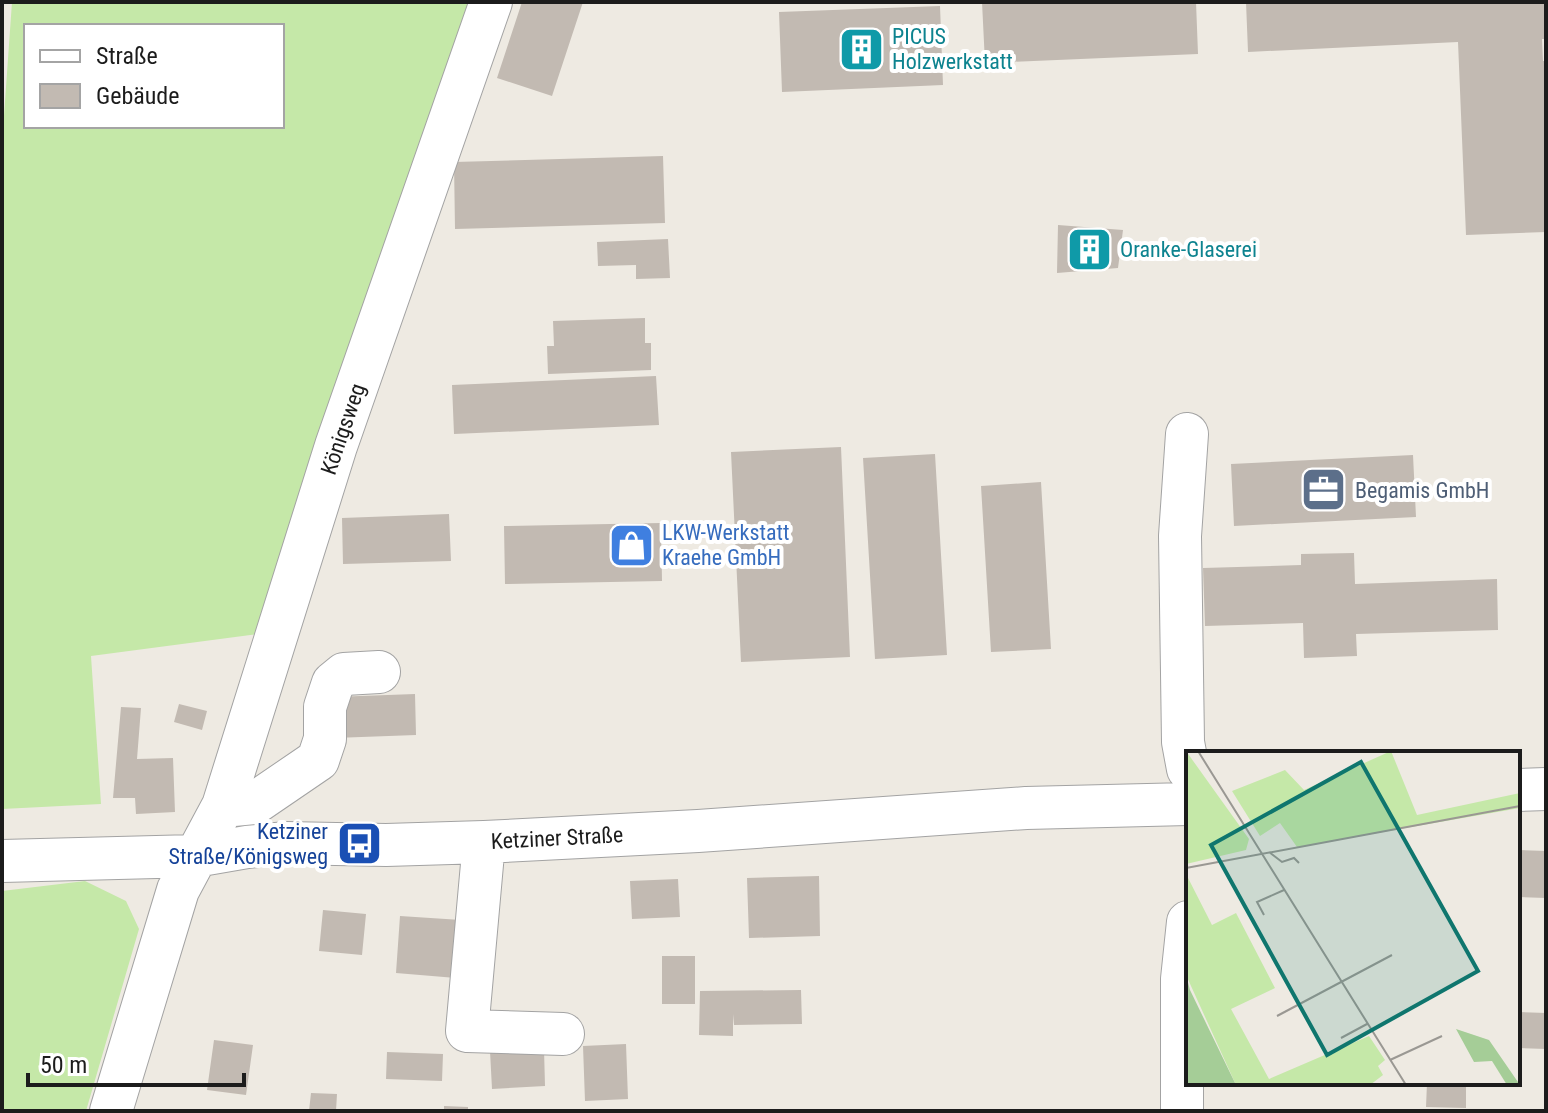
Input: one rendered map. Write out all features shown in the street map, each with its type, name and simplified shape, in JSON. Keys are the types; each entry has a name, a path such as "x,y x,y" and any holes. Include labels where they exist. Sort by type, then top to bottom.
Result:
{"street":[{"name":"Königsweg","path":"195,856 223,806 336,446 491,2"},
{"path":"1186,758 1183,742 1180,536 1187,434"},
{"path":"223,806 255,803 318,760 325,739 325,707 333,683 344,674 379,672"},
{"path":"1520,790 1546,789"},
{"name":"Ketziner Straße","path":"2,861 195,856 286,843 386,845 484,842 698,831 1026,808 1186,804"},
{"path":"484,842 467,1031 563,1034"},
{"path":"111,1111 178,890 195,856"},
{"path":"1182,1111 1182,979 1186,941"}],"green space":[{"path":"12,2 500,2 281,631 91,656 101,804 2,809 2,144"},
{"path":"85,881 126,901 139,929 86,1111 2,1111 2,891"}],"building":[{"path":"522,2 583,2 552,96 497,78"},
{"path":"982,2 1196,2 1198,54 985,63"},
{"path":"1246,2 1546,2 1546,39 1542,39 1543,61 1546,61 1546,232 1466,235 1458,42 1248,52"},
{"name":"PICUS Holzwerkstatt","path":"940,6 943,85 782,92 779,12"},
{"path":"663,156 665,223 455,229 454,162"},
{"name":"Oranke-Glaserei","path":"1058,225 1123,230 1118,268 1057,273"},
{"path":"668,239 670,278 636,279 636,265 598,266 597,242"},
{"path":"645,318 645,343 651,343 651,370 548,374 547,346 554,346 553,321"},
{"path":"656,376 659,425 454,434 452,385"},
{"path":"841,447 850,657 741,662 731,452"},
{"path":"935,454 947,655 875,659 863,458"},
{"name":"Begamis GmbH","path":"1413,455 1416,517 1234,526 1231,464"},
{"path":"1041,482 1051,649 991,652 981,486"},
{"path":"449,514 451,561 343,564 342,518"},
{"path":"661,523 662,581 505,584 504,526"},
{"path":"1354,553 1355,584 1497,579 1498,630 1356,634 1357,656 1304,658 1303,623 1205,626 1203,568 1301,565 1301,554"},
{"path":"415,694 416,735 334,738 333,697"},
{"path":"179,704 207,711 202,730 174,722"},
{"path":"121,707 141,708 137,759 173,758 175,812 136,814 135,798 113,798"},
{"path":"1520,850 1546,851 1546,898 1520,897"},
{"path":"819,876 820,936 749,938 747,878"},
{"path":"678,879 680,917 632,919 630,881"},
{"path":"323,910 366,914 362,955 319,951"},
{"path":"400,916 461,920 456,978 396,973"},
{"path":"662,956 695,956 695,1004 662,1004"},
{"path":"801,990 802,1024 734,1025 733,1014 733,1036 699,1035 700,991"},
{"path":"1520,1012 1546,1013 1546,1049 1520,1048"},
{"path":"214,1040 253,1045 246,1095 207,1090"},
{"path":"626,1044 628,1099 585,1101 583,1046"},
{"path":"544,1049 545,1086 492,1089 490,1051"},
{"path":"387,1052 443,1054 442,1081 386,1079"},
{"path":"1427,1085 1466,1085 1466,1108 1426,1107"},
{"path":"311,1093 337,1094 336,1111 309,1111"},
{"path":"444,1106 468,1107 468,1111 444,1111"}],"place":[{"name":"PICUS Holzwerkstatt","path":"861,49"},
{"name":"Oranke-Glaserei","path":"1089,249"},
{"name":"Begamis GmbH","path":"1324,490"},
{"name":"LKW-Werkstatt Kraehe GmbH","path":"631,545"},
{"name":"Ketziner Straße/Königsweg","path":"359,844"}]}
